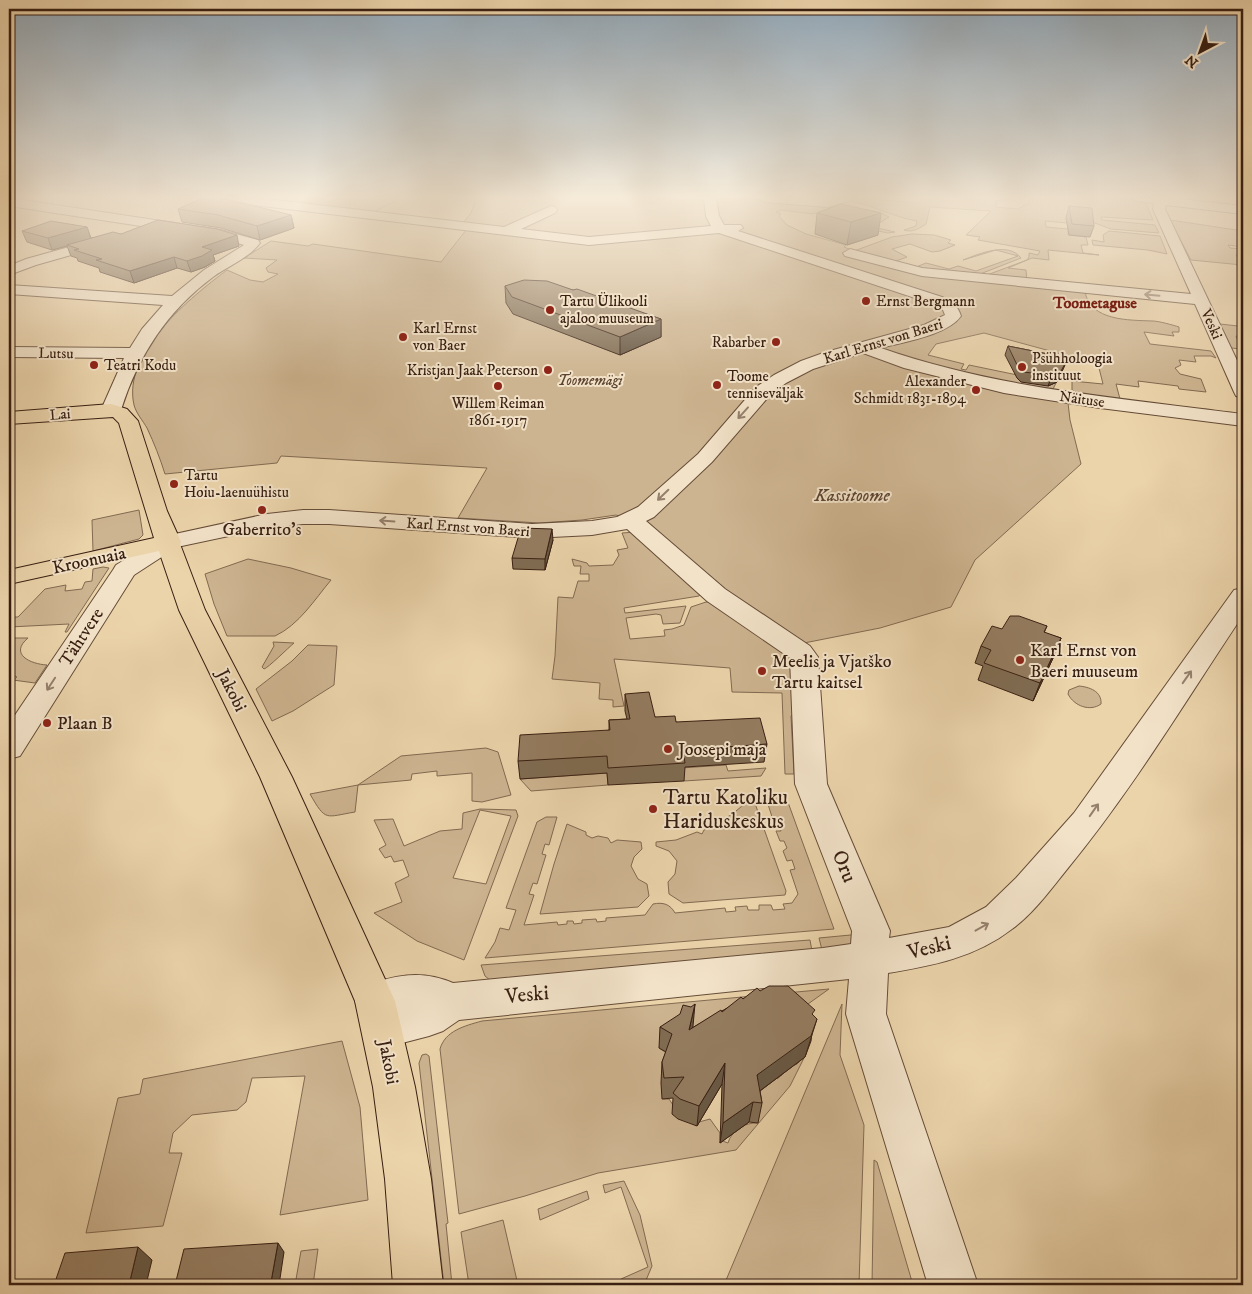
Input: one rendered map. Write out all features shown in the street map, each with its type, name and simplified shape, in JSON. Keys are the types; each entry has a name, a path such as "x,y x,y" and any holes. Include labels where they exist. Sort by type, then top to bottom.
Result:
{"main road":[{"name":"Lai","path":"9,418 111,410"},
{"name":"Jakobi","path":"111,410 120,413 128,421 156,511 169,542 192,610 276,776 379,1014 394,1087 408,1179 418,1285"},
{"name":"Kroonuaia","path":"9,577 169,542"}],"street":[{"path":"19,258 30,262"},
{"path":"9,271 43,258"},
{"path":"111,410 122,375 154,322 207,275 233,258"},
{"name":"Karl Ernst von Baeri","path":"169,542 267,521 303,517 329,517 532,531 592,528 631,520 646,512 705,458 763,391 807,365 938,326 948,321 954,314 950,307 941,302 808,258"},
{"path":"869,258 913,270 979,279 1200,300"},
{"name":"Veski","path":"1181,258 1243,392"},
{"path":"868,277 979,279"},
{"path":"9,289 176,301"},
{"name":"Näituse","path":"866,348 898,360 971,380 1055,395 1243,420"},
{"name":"Lutsu","path":"9,352 134,353"},
{"name":"Oru","path":"631,520 716,595 738,612 800,652 804,658 812,784 871,931 866,1014 954,1285"},
{"name":"Tähtvere","path":"9,748 125,570 169,542"},
{"name":"Veski","path":"379,1014 429,1016 452,1002 823,966 912,952 956,942 999,918 1029,889 1086,822 1243,596"}],"green space":[{"path":"250,258 415,258 441,262 444,258 903,258 896,261 916,267 926,263 949,269 958,266 976,271 1011,258 1020,258 975,276 1085,292 1089,302 1103,314 1122,319 1155,321 1179,327 1179,332 1172,332 1174,336 1144,332 1150,344 1211,351 1216,358 1211,356 1194,356 1196,362 1179,360 1181,365 1175,368 1180,374 1201,379 1206,392 1138,381 1139,387 1116,384 1120,399 1077,393 1072,390 1072,381 1103,384 1098,364 984,333 936,344 928,355 964,364 961,369 966,370 969,365 1056,383 1053,389 1068,403 1070,420 1081,464 975,560 951,607 880,628 799,644 631,520 616,515 539,523 458,518 487,468 281,456 277,463 165,474 150,434 134,405 133,385 138,365 162,328 196,295 227,270 250,280 263,282 278,274 268,272 266,268 277,260"},
{"path":"1031,258 1008,268 1026,270 1027,282 987,275"},
{"path":"1190,258 1238,258 1242,265"},
{"path":"1220,324 1241,328 1243,336 1236,336 1241,349 1231,348"},
{"path":"139,510 143,535 139,539 93,551 92,520"},
{"path":"636,532 701,593 699,596 624,608 625,613 686,606 680,623 663,624 661,615 656,614 626,618 630,639 665,636 664,630 684,625 691,607 712,602 795,658 801,705 791,716 794,774 785,774 782,693 732,692 730,668 614,659 624,706 613,707 613,700 599,699 600,683 552,679 558,597 573,598 578,581 589,581 589,574 580,574 581,566 574,566 572,559 587,563 589,566 613,565 619,555 617,550 628,548 622,533"},
{"path":"248,559 291,568 331,580 292,625 275,636 227,636 214,604 205,574"},
{"path":"109,568 67,632 65,632 69,624 9,627 9,617 18,617 45,589 66,585 65,591 82,589 85,582 92,581 93,569"},
{"path":"15,638 28,638 21,649 24,657 34,663 47,665 35,683 13,680 17,677 9,673 9,651"},
{"path":"273,642 294,643 264,669 262,667 274,646"},
{"path":"308,645 337,646 334,685 293,711 272,721 256,689 292,661"},
{"path":"1079,686 1094,690 1101,700 1101,704 1087,708 1074,702 1068,694 1069,690"},
{"path":"486,748 498,752 511,795 482,802 472,801 472,773 437,776 437,771 412,774 411,780 358,785 401,756"},
{"path":"726,765 728,771 766,768 761,776 684,781 681,768"},
{"path":"607,773 608,785 531,791 520,779"},
{"path":"358,785 355,812 332,816 327,815 323,813 310,794"},
{"path":"785,794 834,929 485,958 495,942 500,928 509,930 516,910 506,908 537,822 546,817 557,817 549,845 545,844 542,854 546,855 537,884 533,883 529,894 534,895 524,925 557,922 558,925 567,924 567,921 573,921 574,924 582,923 582,920 596,919 597,922 606,921 606,918 645,915 653,904 657,903 668,906 675,913 725,908 726,912 736,911 735,907 747,906 748,910 759,910 759,905 771,905 773,910 785,909 783,904 792,903 798,894 790,870 795,869 792,860 787,861 783,851 787,848 784,841 780,841 776,831 781,831 778,822 774,823 765,795"},
{"path":"752,795 786,891 785,895 683,903 669,894 668,882 675,874 677,861 669,851 656,846 656,842 676,840 697,832 702,834 704,830 736,811"},
{"path":"480,809 516,810 518,816 464,960 417,941 374,913 402,902 395,883 409,876 403,860 394,862 391,856 385,858 379,849 386,845 374,820 393,819 404,846 440,831 462,829 463,813","holes":["480,810 511,816 486,884 453,878"]},
{"path":"567,824 586,832 586,835 592,838 598,836 608,838 611,843 617,840 641,842 642,849 634,857 631,866 638,879 647,884 649,896 638,907 540,914"},
{"path":"861,934 862,943 822,950 819,938"},
{"path":"810,940 812,951 491,981 485,976 481,965"},
{"path":"829,989 794,1014 662,1041 659,1048 678,1067 663,1099 669,1099 675,1108 696,1126 699,1122 710,1119 720,1133 720,1140 728,1143 732,1135 739,1128 748,1124 758,1123 757,1093 763,1088 760,1085 774,1076 777,1079 782,1075 780,1072 793,1063 796,1065 799,1062 797,1060 806,1054 790,1086 736,1150 598,1173 459,1214 440,1049 446,1038 456,1030 482,1021"},
{"path":"842,1004 840,1055 864,1125 859,1285 724,1285"},
{"path":"342,1041 360,1107 368,1200 280,1215 305,1076 252,1078 246,1102 237,1110 192,1115 173,1133 169,1153 182,1153 163,1226 86,1233 118,1098 140,1094 143,1079"},
{"path":"426,1054 429,1056 448,1223 446,1224 452,1285 444,1285 419,1063 422,1055"},
{"path":"874,1160 877,1162 913,1285 872,1285"},
{"path":"624,1181 640,1215 652,1266 644,1285 623,1285 621,1279 648,1267 621,1187 605,1193 603,1185"},
{"path":"587,1191 589,1199 540,1220 538,1209"},
{"path":"503,1220 518,1285 469,1285 461,1232"},
{"path":"318,1249 313,1285 295,1285 301,1251"}],"building":[{"path":"100,258 170,258 130,271 96,260 102,259"},
{"path":"179,258 195,258 187,261"},
{"path":"524,280 547,281 573,290 577,289 661,319 620,337 512,297 505,286"},
{"path":"1008,346 1068,358 1060,373 1052,376 1024,372 1019,369"},
{"path":"521,528 552,529 545,559 512,558"},
{"path":"1010,616 1019,616 1047,626 1044,632 1061,638 1040,683 984,663 991,650 981,646 992,626 1002,629"},
{"path":"649,692 655,717 675,716 676,722 760,718 767,744 683,750 685,763 608,768 607,756 518,761 520,735 610,730 609,720 630,719 625,694"},
{"path":"769,986 788,986 815,1010 812,1014 817,1019 811,1036 757,1075 762,1103 753,1102 723,1123 725,1063 699,1106 680,1099 673,1093 684,1077 664,1078 662,1062 672,1034 660,1027 680,1014 683,1005 691,1007 695,1004 689,1030 721,1010 722,1012 741,997 743,999 757,988 760,991"},
{"path":"278,1243 271,1282 277,1282 276,1285 175,1285 184,1249"},
{"path":"138,1247 129,1285 54,1285 65,1253"}],"place":[{"name":"Ernst Bergmann","path":"866,301"},
{"name":"Tartu Ülikooli ajaloo muuseum","path":"550,310"},
{"name":"Karl Ernst von Baer","path":"403,337"},
{"name":"Rabarber","path":"776,342"},
{"name":"Teatri Kodu","path":"94,365"},
{"name":"Psühholoogia instituut","path":"1022,367"},
{"name":"Kristjan Jaak Peterson","path":"548,370"},
{"name":"Toome tenniseväljak","path":"717,385"},
{"name":"Willem Reiman 1861-1917","path":"498,386"},
{"name":"Alexander Schmidt 1831-1894","path":"976,390"},
{"name":"Tartu Hoiu-laenuühistu","path":"174,484"},
{"name":"Gaberrito’s","path":"262,510"},
{"name":"Karl Ernst von Baeri muuseum","path":"1020,660"},
{"name":"Meelis ja Vjatško Tartu kaitsel","path":"762,671"},
{"name":"Plaan B","path":"47,723"},
{"name":"Joosepi maja","path":"668,749"},
{"name":"Tartu Katoliku Hariduskeskus","path":"653,809"}],"district":[{"name":"Toometaguse","path":"1095,302"}],"park label":[{"name":"Toomemägi","path":"590,380"},
{"name":"Kassitoome","path":"852,495"}]}
